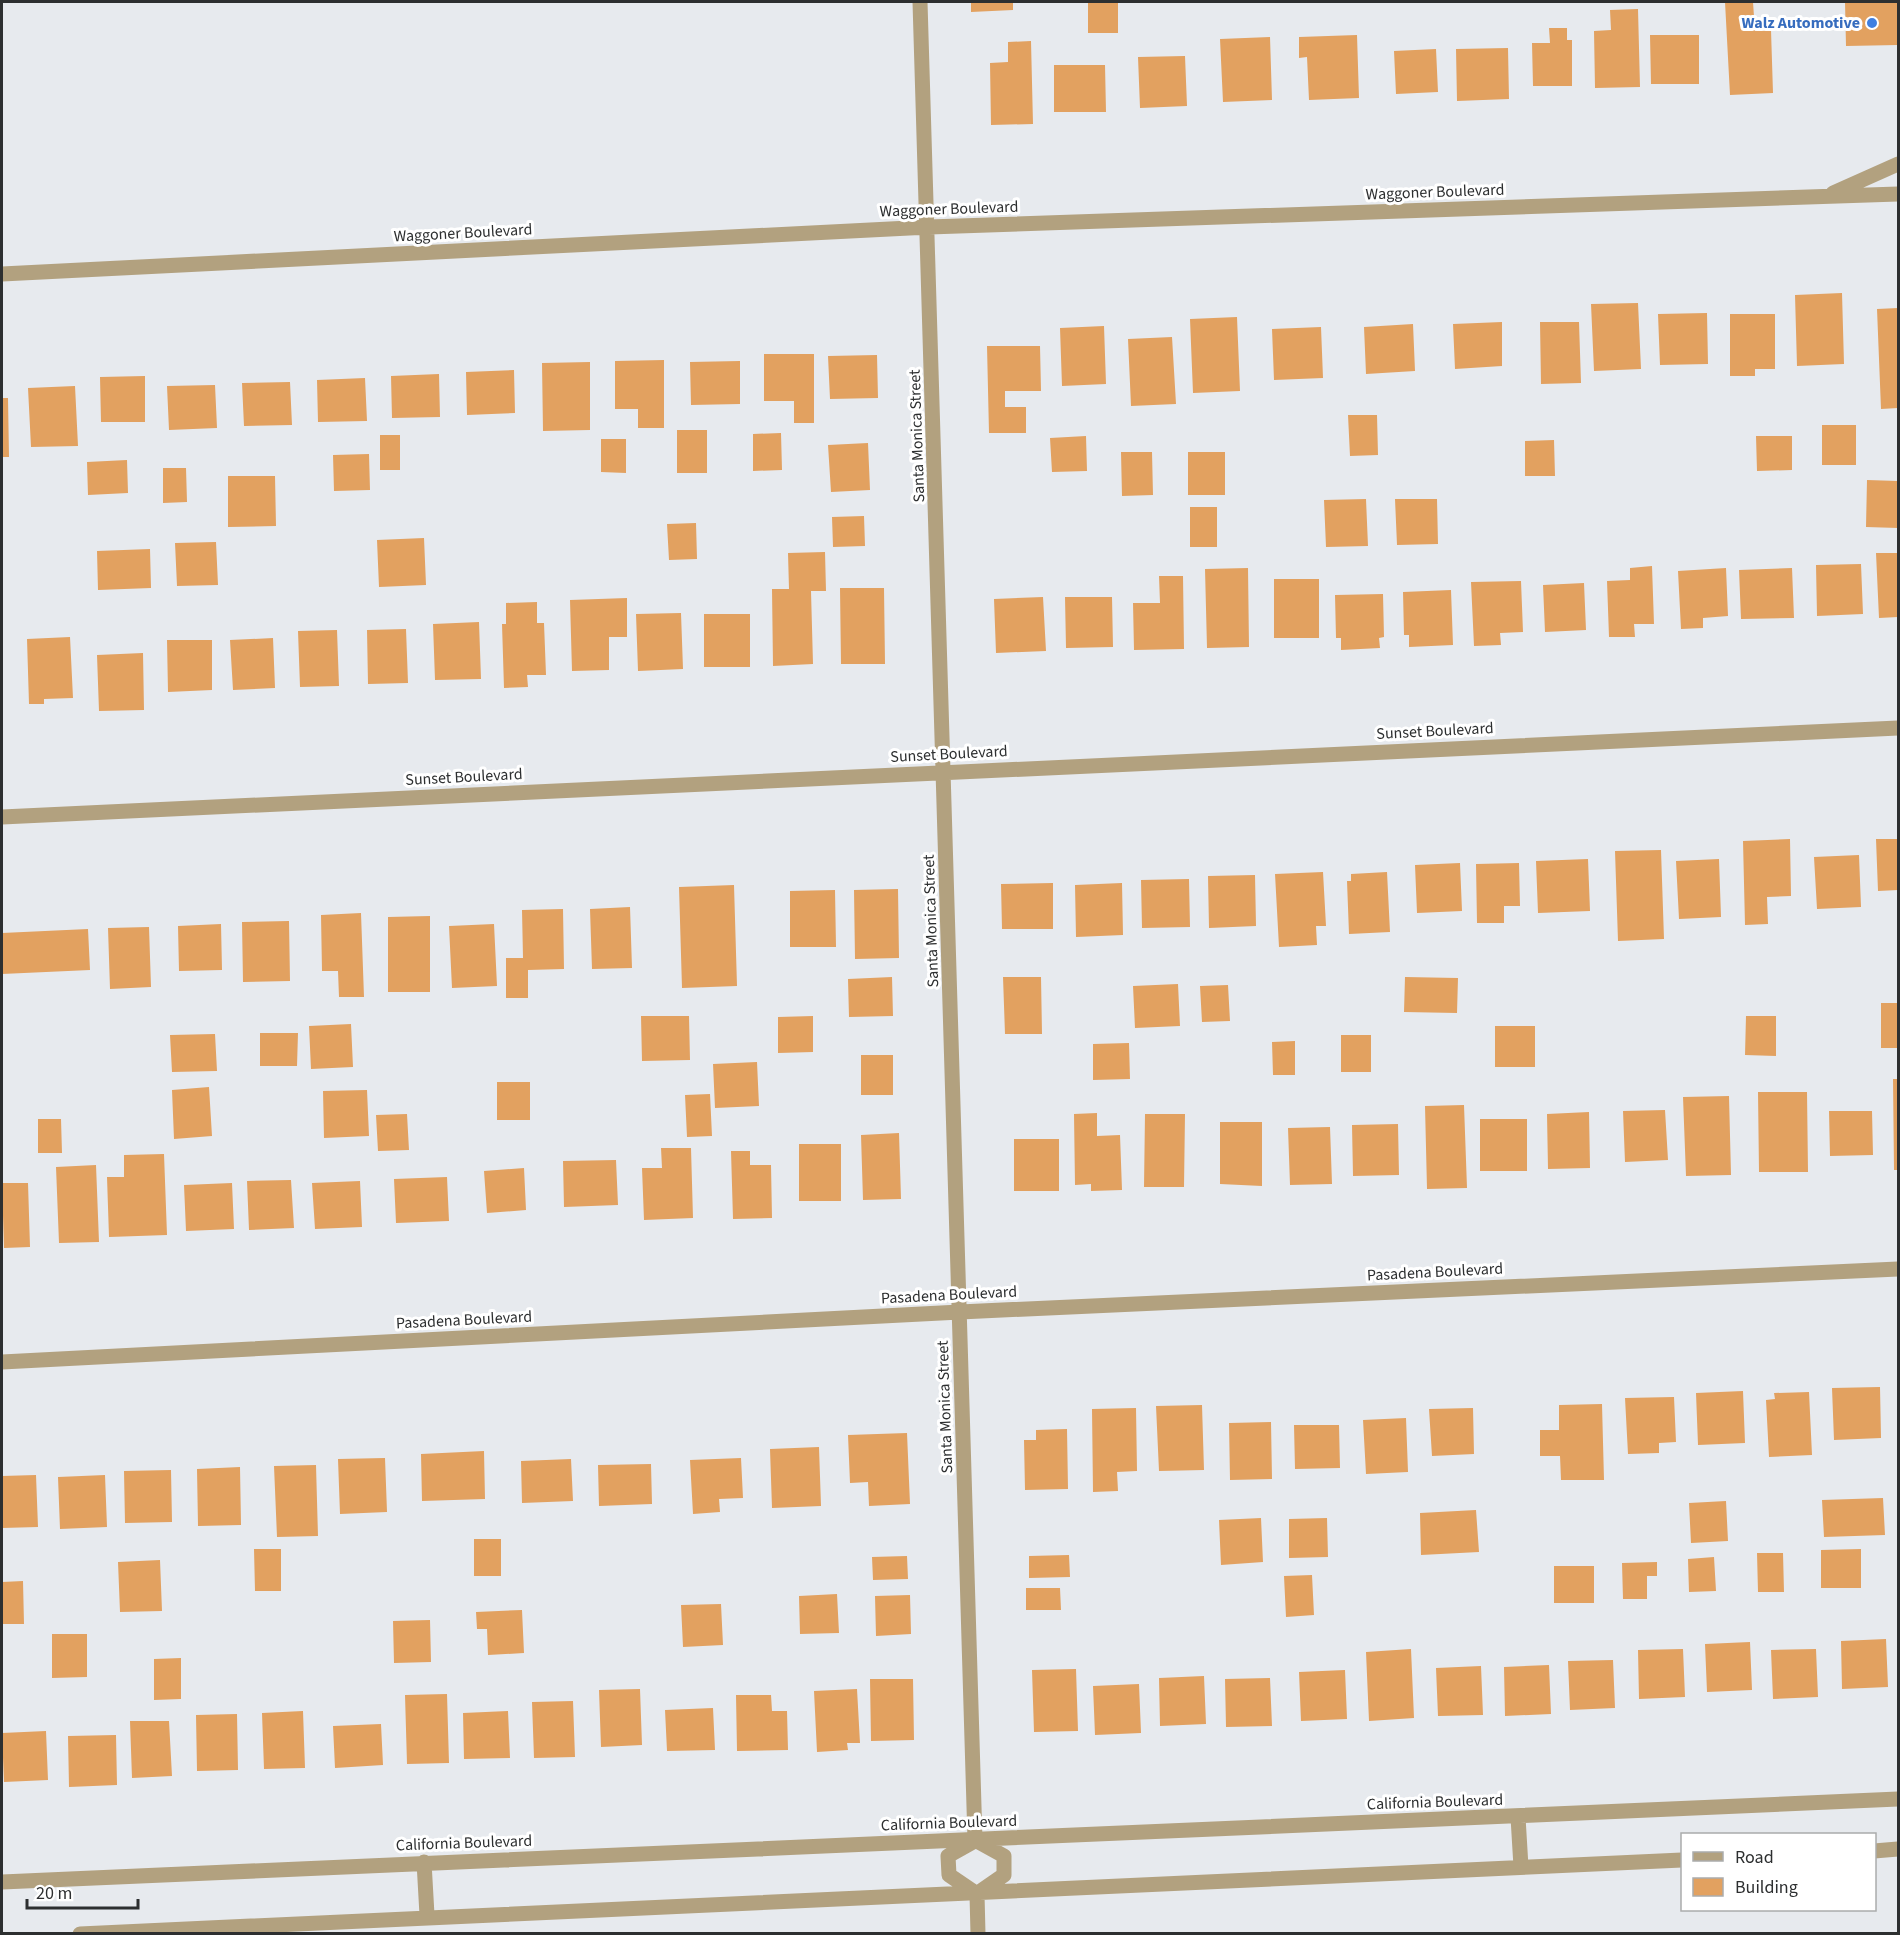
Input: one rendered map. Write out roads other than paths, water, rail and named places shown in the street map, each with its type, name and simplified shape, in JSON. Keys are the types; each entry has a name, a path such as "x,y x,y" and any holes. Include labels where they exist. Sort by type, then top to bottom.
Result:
{"street":[{"name":"Santa Monica Street","path":"920,2 945,772 975,1840"},
{"path":"1826,197 1899,164"},
{"name":"Waggoner Boulevard","path":"2,274 928,227 1899,194"},
{"name":"Sunset Boulevard","path":"2,817 1899,728"},
{"name":"Pasadena Boulevard","path":"2,1362 960,1312 1899,1269"},
{"name":"California Boulevard","path":"2,1882 1899,1799"},
{"path":"1518,1817 1521,1867"},
{"path":"975,1840 1004,1856 1004,1875 977,1894 949,1875 948,1856 975,1840"},
{"path":"1876,1851 1899,1849"},
{"path":"80,1934 428,1915 977,1894 1681,1860"},
{"path":"424,1862 428,1915"},
{"path":"977,1894 978,1934"}],"place":[{"name":"Walz Automotive","path":"1872,23"}]}
